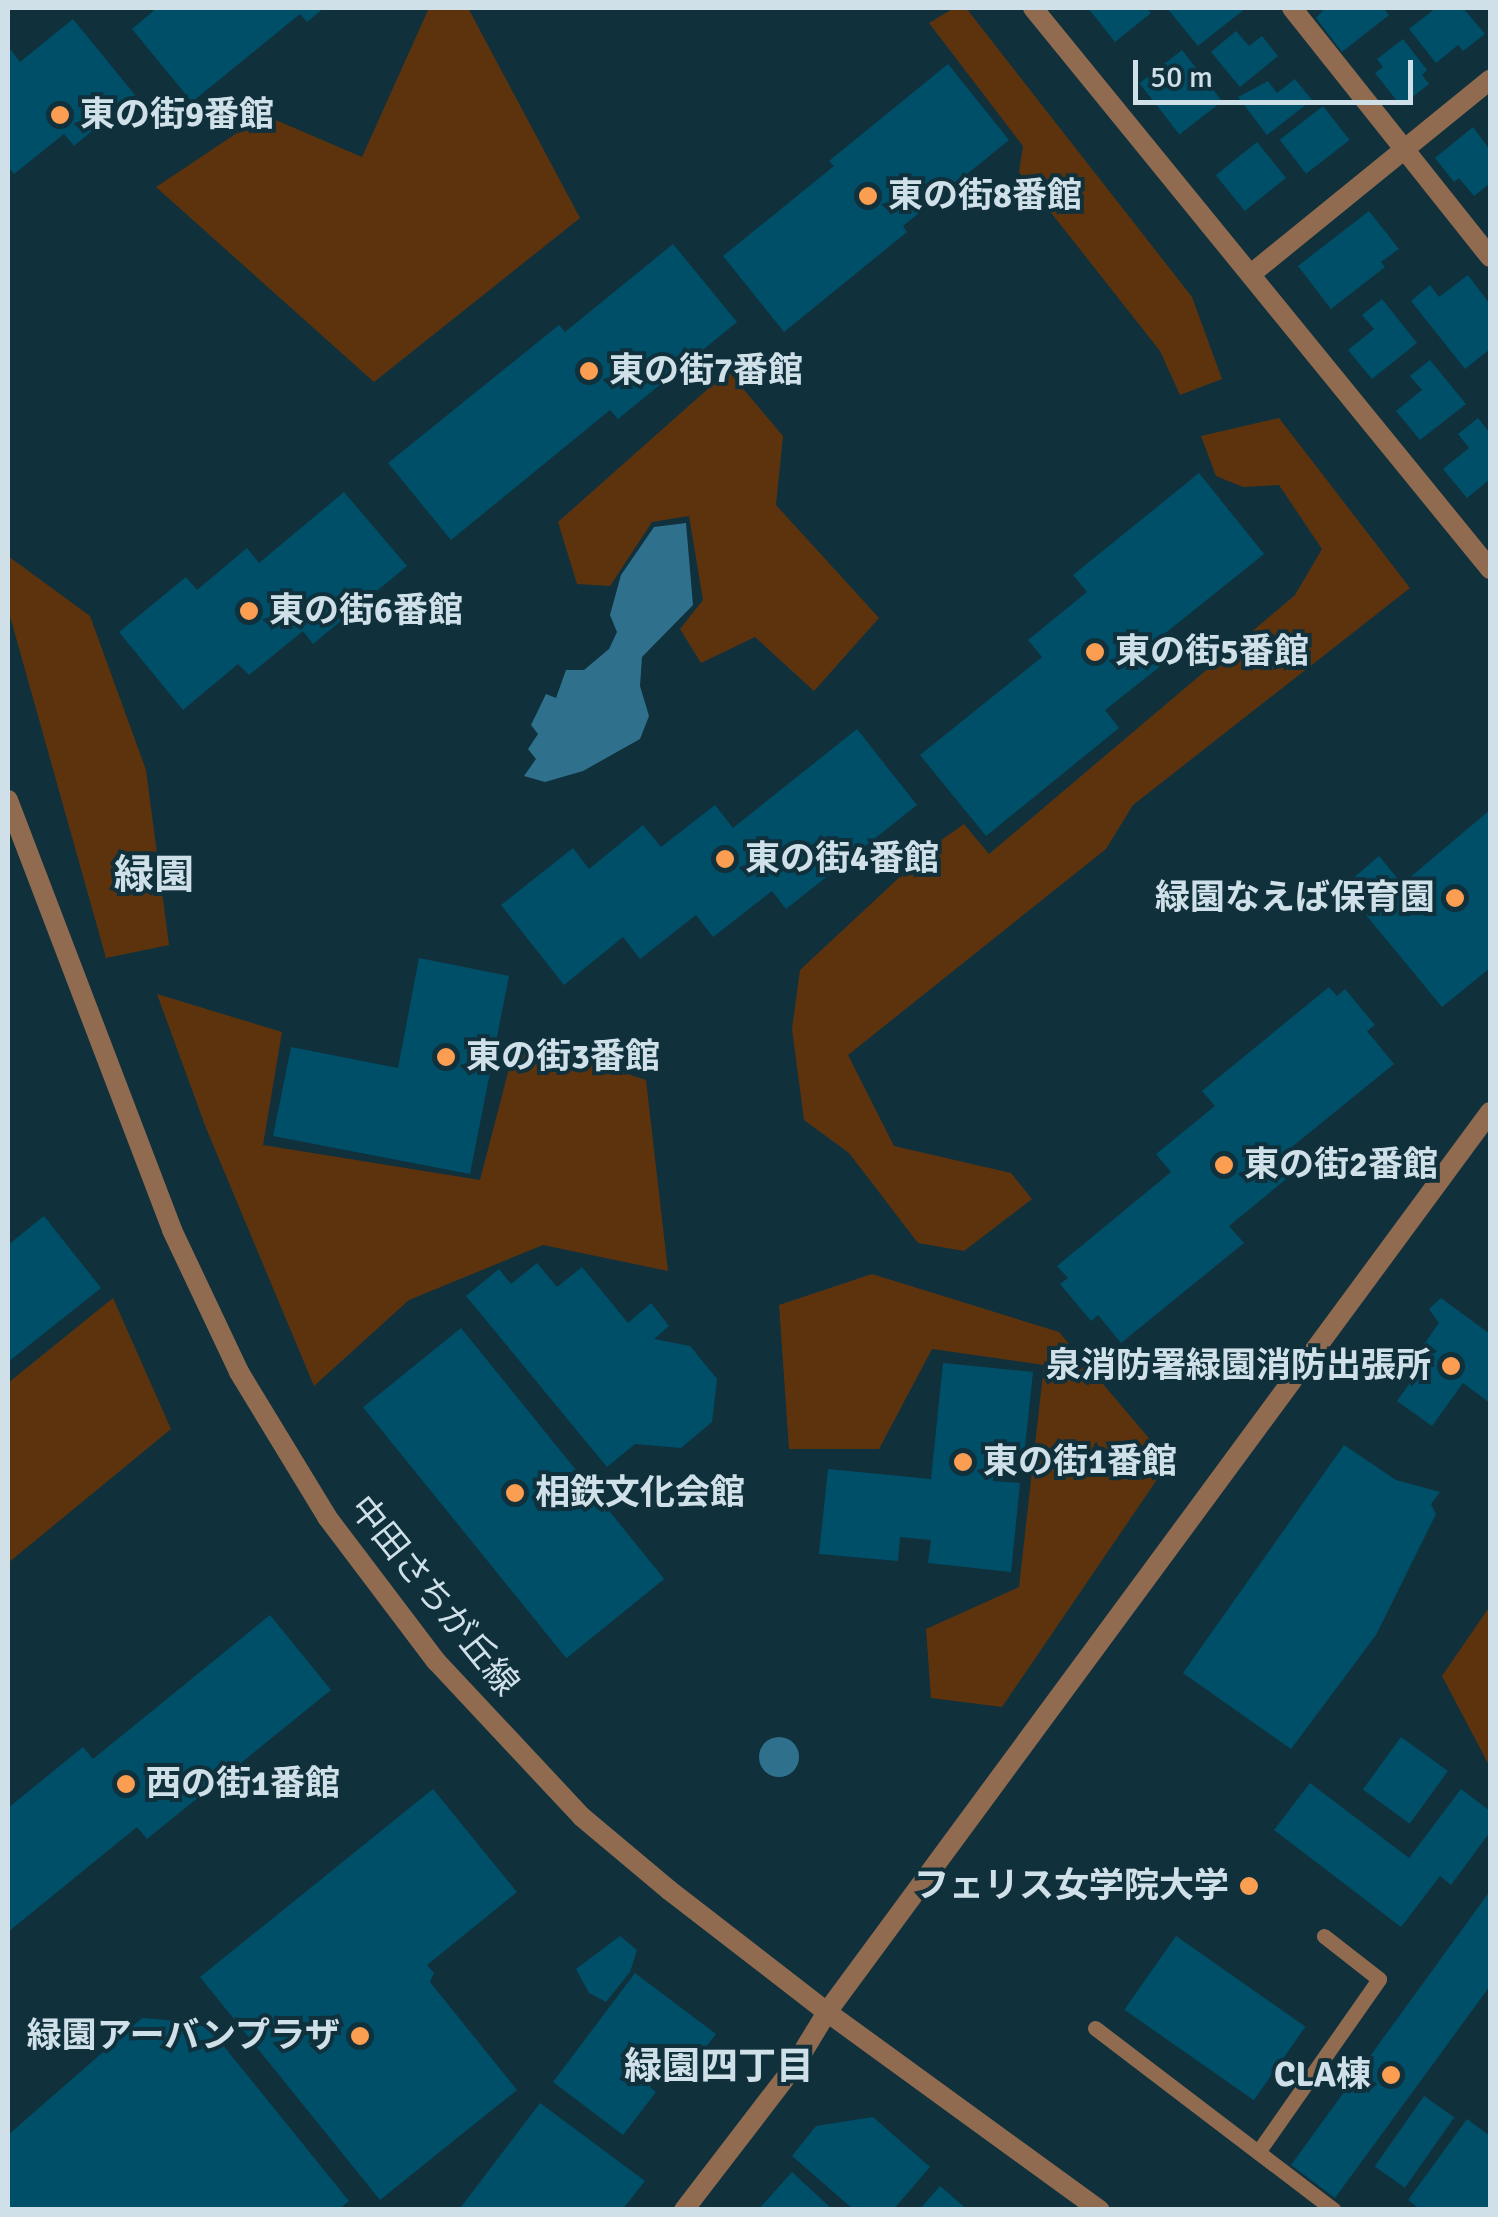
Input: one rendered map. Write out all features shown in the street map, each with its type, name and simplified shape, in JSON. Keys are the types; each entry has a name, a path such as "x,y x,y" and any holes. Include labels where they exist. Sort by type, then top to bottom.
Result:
{"street":[{"path":"1033,8 1490,569"},
{"path":"1292,8 1490,257"},
{"path":"1250,274 1490,80"},
{"name":"中田さちが丘線","path":"8,800 172,1230 239,1372 327,1517 436,1662 582,1817 827,2012 1100,2210"},
{"path":"684,2210 793,2068 827,2012 1490,1112"}],"lane":[{"path":"1258,2152 1379,1979 1324,1936"},
{"path":"1094,2028 1334,2210"}],"shaded area":[{"path":"429,8 468,8 580,218 374,382 156,187 264,115 362,157"},
{"path":"954,8 966,8 1192,297 1222,379 1180,395 1160,351 1019,172 1023,146 929,23"},
{"path":"728,371 783,436 776,505 879,618 814,691 755,637 701,663 680,629 703,600 689,516 652,522 610,586 577,584 558,522"},
{"path":"1279,418 1410,588 1133,805 1106,849 848,1055 894,1146 1011,1173 1032,1199 964,1251 918,1243 849,1153 804,1120 792,1029 800,970 933,846 964,824 989,854 1295,595 1322,549 1279,485 1243,487 1216,476 1201,436"},
{"path":"8,556 90,616 146,770 169,945 106,958 8,609"},
{"path":"157,994 282,1032 263,1145 480,1180 517,1038 646,1080 668,1271 543,1245 409,1300 314,1386 206,1128"},
{"path":"872,1274 1059,1332 1169,1462 1002,1707 931,1698 926,1629 1019,1587 1044,1365 932,1349 879,1449 789,1449 779,1305"},
{"path":"113,1298 171,1429 8,1563 8,1383"},
{"path":"1490,1606 1490,1767 1442,1676"}],"water":[{"path":"686,523 693,605 642,657 640,686 649,716 640,739 583,771 545,782 524,776 536,759 528,749 538,734 531,725 546,694 556,698 566,670 584,670 609,649 617,632 610,615 621,575 654,527"},
{"path":"779,1737 793,1743 799,1757 793,1771 779,1777 765,1771 759,1757 765,1743"}],"building":[{"path":"157,8 324,8 307,22 300,14 192,102 132,29"},
{"path":"1088,8 1146,8 1151,13 1115,42"},
{"path":"1167,8 1246,8 1198,46"},
{"path":"1325,8 1383,8 1389,15 1342,52 1316,18"},
{"path":"1436,8 1463,8 1485,34 1463,51 1458,45 1436,63 1409,29"},
{"name":"東の街9番館","path":"73,19 135,95 74,146 64,134 14,174 8,166 8,53 11,50 20,62"},
{"path":"1236,31 1249,46 1262,36 1278,56 1240,87 1211,52"},
{"path":"1403,39 1427,70 1422,75 1429,84 1401,106 1375,73 1383,67 1377,59"},
{"path":"1182,50 1222,101 1179,134 1139,83"},
{"name":"東の街8番館","path":"948,64 1009,140 903,226 907,232 784,332 723,256 834,166 829,161"},
{"path":"1295,79 1312,100 1267,135 1238,97 1268,81 1277,93"},
{"path":"1323,106 1349,140 1306,174 1280,140"},
{"path":"1473,127 1490,150 1490,183 1474,196 1459,178 1454,182 1435,158"},
{"path":"1257,142 1286,178 1245,211 1216,175"},
{"path":"1369,211 1399,249 1381,262 1385,267 1331,309 1298,266"},
{"name":"東の街7番館","path":"673,244 737,322 618,419 610,410 451,540 388,463 559,325 565,332"},
{"path":"1468,275 1490,304 1490,349 1465,369 1411,301 1430,285 1439,297"},
{"path":"1382,299 1417,343 1372,379 1348,350 1374,329 1362,315"},
{"path":"1430,360 1466,404 1420,440 1396,411 1422,390 1410,376"},
{"path":"1478,418 1490,433 1490,479 1467,498 1443,469 1469,448 1458,434"},
{"name":"東の街5番館","path":"1199,473 1264,554 1148,647 1162,665 1105,710 1119,728 986,836 920,755 1042,657 1028,640 1087,592 1073,575"},
{"name":"東の街6番館","path":"344,492 407,566 313,644 303,631 249,675 238,664 183,710 119,632 186,577 197,590 247,548 259,563"},
{"name":"東の街4番館","path":"857,729 917,805 786,909 772,891 713,937 696,915 640,959 623,937 564,985 501,905 573,848 589,869 643,825 661,847 715,805 733,828"},
{"path":"1490,810 1490,968 1442,1007 1366,915 1374,909 1351,880 1379,856 1402,884"},
{"name":"東の街3番館","path":"419,958 509,976 470,1174 273,1136 291,1047 398,1068"},
{"name":"東の街2番館","path":"1329,987 1337,996 1345,989 1375,1025 1367,1031 1394,1064 1277,1159 1291,1175 1229,1226 1244,1243 1121,1343 1098,1315 1091,1321 1060,1284 1068,1278 1057,1266 1171,1172 1156,1154 1215,1106 1202,1091"},
{"path":"44,1216 101,1288 8,1362 8,1245"},
{"path":"537,1263 557,1287 582,1267 628,1323 651,1303 669,1326 654,1339 690,1346 717,1379 712,1422 681,1448 635,1444 607,1467 466,1296 499,1269 511,1284"},
{"path":"1441,1298 1490,1334 1490,1403 1463,1383 1432,1426 1397,1401 1425,1362 1420,1350 1439,1323 1429,1309"},
{"name":"相鉄文化会館","path":"461,1328 664,1579 566,1658 363,1407"},
{"name":"東の街1番館","path":"943,1363 1033,1372 1024,1456 995,1454 993,1481 1020,1483 1011,1572 928,1563 931,1540 900,1537 898,1561 819,1554 828,1469 931,1479"},
{"path":"1344,1445 1396,1480 1440,1492 1431,1504 1436,1514 1376,1635 1291,1749 1183,1673"},
{"name":"西の街1番館","path":"270,1615 331,1690 147,1839 137,1827 8,1932 8,1808 83,1747 93,1759"},
{"path":"1401,1737 1448,1771 1410,1824 1363,1790"},
{"path":"1310,1783 1409,1858 1461,1789 1490,1811 1490,1832 1451,1885 1440,1876 1401,1927 1274,1830"},
{"name":"緑園アーバンプラザ","path":"433,1789 517,1892 427,1965 434,1973 430,1982 517,2090 380,2200 200,1977"},
{"name":"CLA棟","path":"1490,1891 1490,1986 1335,2198 1291,2165"},
{"path":"620,1936 637,1950 630,1972 606,2002 589,1993 576,1969"},
{"path":"1176,1936 1305,2027 1254,2100 1124,2010"},
{"path":"635,1973 716,2034 686,2073 670,2061 650,2087 656,2092 623,2135 553,2082"},
{"path":"142,2018 205,2023 349,2201 338,2210 8,2210 8,2135"},
{"path":"1424,2096 1454,2117 1405,2188 1375,2166"},
{"path":"540,2103 645,2181 622,2210 461,2207"},
{"path":"873,2117 930,2167 893,2210 854,2210 792,2156 816,2126"},
{"path":"1467,2119 1490,2136 1490,2210 1421,2210 1408,2200"},
{"path":"792,2172 833,2210 758,2210"},
{"path":"940,2186 968,2210 919,2210"}],"place":[{"name":"東の街9番館","path":"60,115"},
{"name":"東の街8番館","path":"868,196"},
{"name":"東の街7番館","path":"589,371"},
{"name":"東の街6番館","path":"249,611"},
{"name":"東の街5番館","path":"1095,652"},
{"name":"東の街4番館","path":"725,859"},
{"name":"緑園なえば保育園","path":"1455,898"},
{"name":"東の街3番館","path":"446,1057"},
{"name":"東の街2番館","path":"1224,1165"},
{"name":"泉消防署緑園消防出張所","path":"1451,1366"},
{"name":"東の街1番館","path":"963,1462"},
{"name":"相鉄文化会館","path":"515,1493"},
{"name":"西の街1番館","path":"126,1784"},
{"name":"フェリス女学院大学","path":"1249,1886"},
{"name":"緑園アーバンプラザ","path":"360,2036"},
{"name":"CLA棟","path":"1391,2075"}],"district":[{"name":"緑園","path":"154,875"},
{"name":"緑園四丁目","path":"719,2067"}]}
